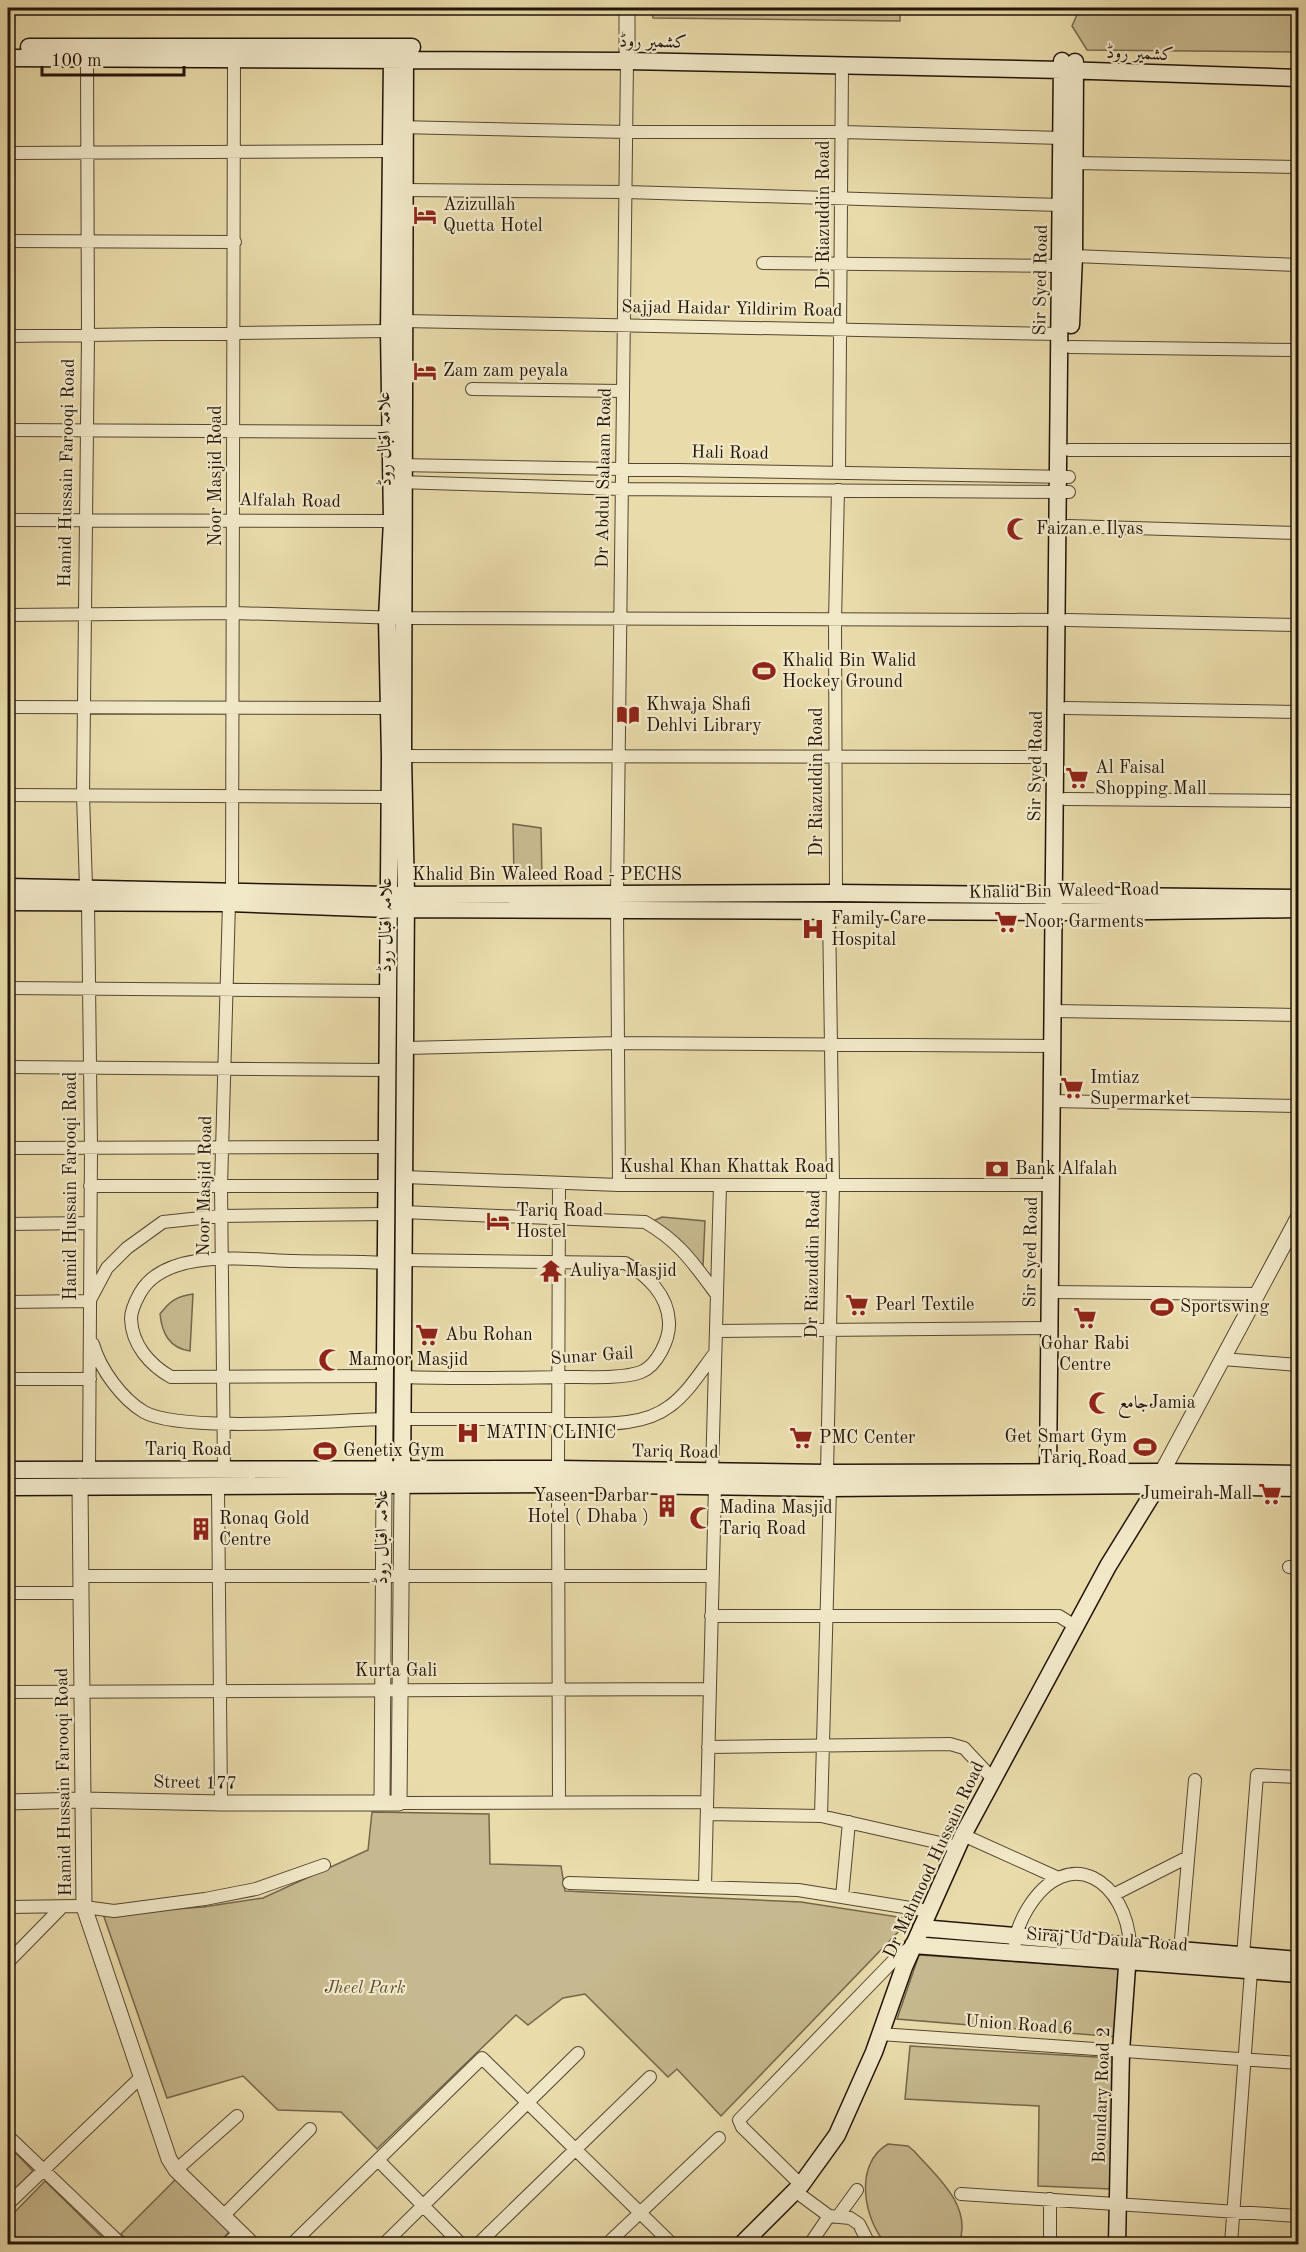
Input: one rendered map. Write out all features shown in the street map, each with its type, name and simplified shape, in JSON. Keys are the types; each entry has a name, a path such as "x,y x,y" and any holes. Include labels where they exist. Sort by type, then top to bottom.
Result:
{"main road":[{"name":"کشمیر روڈ","path":"8,47 627,56 1069,66 1299,78"},
{"name":"کشمیر روڈ","path":"8,58 234,60 398,52"},
{"name":"علامہ اقبال روڈ","path":"398,52 398,127 404,190 403,321 395,618 388,708 396,757 390,797 387,1186 395,1213 403,1260 402,1477"},
{"name":"کشمیر روڈ","path":"627,56 842,64 1299,67"},
{"name":"Sir Syed Road","path":"1054,903 1065,799 1055,757 1062,647 1063,484 1060,334 1065,311 1068,181 1062,138 1069,66"},
{"name":"Sir Syed Road","path":"1067,261 1061,205 1074,163 1069,66"},
{"name":"علامہ اقبال روڈ","path":"384,1477 386,1263 404,1177 406,902 396,757 392,521 398,474 391,432 389,331 392,151 398,127"},
{"name":"Sir Syed Road","path":"1062,620 1068,526 1063,484 1069,450 1071,347 1065,311"},
{"name":"Sir Syed Road","path":"1053,1472 1058,1011 1054,903 1066,708 1062,647"},
{"name":"Khalid Bin Waleed Road - PECHS","path":"8,887 87,895 389,902 617,902 836,893"},
{"name":"Khalid Bin Waleed Road","path":"836,893 1054,903 1299,909"},
{"name":"Khalid Bin Waleed Road - PECHS","path":"8,902 87,895"},
{"name":"Khalid Bin Waleed Road","path":"1085,904 1299,898"},
{"name":"Khalid Bin Waleed Road - PECHS","path":"617,902 829,911"},
{"name":"Khalid Bin Waleed Road","path":"829,911 1054,903"},
{"name":"Sir Syed Road","path":"1053,1472 1050,1328 1055,1292 1051,1185 1057,1101 1052,1046 1058,1011"},
{"name":"Tariq Road","path":"8,1470 224,1469 384,1477 828,1480 1160,1478"},
{"name":"Tariq Road","path":"828,1480 1053,1472 1160,1478"},
{"path":"1160,1478 1299,1474"},
{"name":"Tariq Road","path":"8,1487 218,1488 384,1477"},
{"path":"1160,1478 1299,1488"},
{"name":"Dr Mahmood Hussain Road","path":"742,2244 798,2188 837,2135 866,2073 913,1945 960,1841 1075,1626 1160,1478"},
{"name":"Siraj Ud Daula Road","path":"921,1928 1014,1944 1128,1954 1247,1964 1299,1960"},
{"name":"Siraj Ud Daula Road","path":"913,1945 1014,1944"},
{"name":"Siraj Ud Daula Road","path":"1128,1954 1180,1950 1299,1974"},
{"name":"Boundary Road 2","path":"1117,2244 1121,2051 1128,1954"}],"street":[{"path":"627,8 627,56"},
{"name":"Dr Abdul Salaam Road","path":"619,1185 617,902 627,56"},
{"name":"Hamid Hussain Farooqi Road","path":"87,59 88,336 83,795 90,989 89,1470"},
{"name":"Noor Masjid Road","path":"224,1469 220,1186 224,1146 224,989 230,897 232,796 236,150 234,60"},
{"name":"Dr Riazuddin Road","path":"837,473 841,330 842,64"},
{"path":"398,127 627,132 842,132 1062,138"},
{"path":"8,153 236,150 392,151"},
{"path":"1074,163 1299,167"},
{"path":"404,190 626,192 1061,205"},
{"path":"8,241 235,242"},
{"path":"763,263 1067,261 1299,265"},
{"name":"Sajjad Haidar Yildirim Road","path":"403,321 1060,334"},
{"path":"8,336 235,335 389,331"},
{"path":"1071,347 1299,350"},
{"path":"472,389 623,391"},
{"path":"8,430 391,432"},
{"path":"1069,450 1299,450"},
{"name":"Hali Road","path":"398,474 622,470 837,473 1063,484"},
{"path":"836,490 837,473"},
{"path":"836,490 837,473"},
{"name":"Hali Road","path":"398,474 622,489 836,490 1063,484"},
{"name":"Dr Riazuddin Road","path":"836,490 836,893"},
{"name":"Alfalah Road","path":"8,520 392,521"},
{"path":"1068,526 1299,533"},
{"path":"8,615 233,613 395,618 1062,620 1299,625"},
{"path":"8,706 388,708"},
{"path":"1066,708 1299,712"},
{"path":"396,757 1055,757"},
{"path":"8,795 390,797"},
{"path":"1065,799 1299,801"},
{"name":"Dr Riazuddin Road","path":"821,1816 833,1184 829,911"},
{"path":"8,988 388,991"},
{"path":"1058,1011 1299,1015"},
{"path":"405,1048 619,1043 1052,1046"},
{"path":"8,1067 387,1070"},
{"path":"1057,1101 1299,1106"},
{"path":"8,1148 387,1147"},
{"name":"Kushal Khan Khattak Road","path":"404,1177 619,1185 1051,1185"},
{"path":"559,1184 559,1802"},
{"path":"705,1886 720,1185"},
{"path":"90,1186 387,1186"},
{"path":"8,1302 90,1301 107,1268 149,1230 164,1222 220,1216 395,1213 645,1222 668,1235 688,1255 717,1295"},
{"name":"Dr Mahmood Hussain Road","path":"1160,1478 1299,1218"},
{"path":"8,1224 90,1223"},
{"path":"385,1376 184,1379 171,1377 149,1361 134,1337 131,1314 144,1287 165,1270 187,1262 221,1259 386,1263"},
{"name":"Sunar Gail","path":"403,1260 558,1260 625,1263 639,1270 661,1295 670,1324 662,1348 653,1363 641,1372 558,1377 403,1377"},
{"path":"1055,1292 1258,1294"},
{"path":"716,1331 1050,1328"},
{"path":"90,1332 97,1356 109,1377 144,1412 166,1420 222,1423 385,1419"},
{"path":"402,1419 551,1419 558,1424 640,1421 671,1406 685,1392 715,1353"},
{"path":"1223,1359 1299,1365"},
{"path":"8,1379 90,1380"},
{"name":"علامہ اقبال روڈ","path":"382,1801 384,1477"},
{"name":"علامہ اقبال روڈ","path":"399,1803 402,1477"},
{"name":"Hamid Hussain Farooqi Road","path":"80,1486 84,1907 169,2159 176,2170 252,2244"},
{"path":"218,1488 221,1803"},
{"path":"81,1576 712,1576"},
{"path":"8,1593 81,1593"},
{"path":"711,1616 826,1618 1059,1616 1075,1626"},
{"name":"Kurta Gali","path":"8,1692 710,1689"},
{"path":"708,1747 950,1744 964,1748 993,1779"},
{"path":"1231,2244 1257,1775 1299,1777"},
{"path":"1180,1950 1195,1780"},
{"name":"Street 177","path":"8,1802 83,1800 221,1803 382,1801 399,1803"},
{"path":"399,1803 559,1802 707,1808 821,1816 960,1841 1056,1877"},
{"path":"842,1897 849,1822"},
{"path":"1115,1894 1188,1857"},
{"path":"8,1907 60,1909 84,1907 114,1911 256,1889 324,1864"},
{"path":"1014,1944 1040,1890 1056,1877 1076,1873 1096,1879 1115,1894 1129,1926 1128,1954"},
{"path":"569,1883 798,1890 929,1911"},
{"path":"8,1962 60,1909"},
{"path":"868,2243 859,2224 834,2215 798,2188 742,2127 739,2120 887,1967 913,1945"},
{"name":"Union Road 6","path":"880,2034 1299,2063"},
{"path":"384,2244 578,2053"},
{"path":"292,2244 482,2058 672,2244"},
{"path":"8,2204 141,2077"},
{"path":"478,2244 650,2077"},
{"path":"176,2170 237,2116"},
{"path":"224,2215 310,2129"},
{"path":"8,2136 41,2170 122,2244"},
{"path":"607,2244 719,2138"},
{"path":"378,2160 461,2244"},
{"path":"810,2244 857,2190"},
{"path":"961,2193 1299,2216"},
{"path":"1050,2199 1050,2244"},
{"path":"227,2244 240,2232"}],"green space":[{"path":"651,8 900,8 900,21 653,18"},
{"path":"1080,8 1298,8 1298,52 1087,50 1072,26"},
{"path":"513,824 541,828 542,878 514,878"},
{"path":"662,1217 705,1221 703,1267 651,1222"},
{"path":"193,1294 190,1351 172,1343 165,1333 160,1314 174,1300"},
{"name":"Jheel Park","path":"372,1812 489,1814 490,1864 561,1866 565,1891 801,1902 905,1918 900,1930 721,2116 677,2069 668,2077 585,1994 563,1998 528,2025 516,2015 377,2149 341,2112 278,2110 243,2076 167,2098 103,1914 203,1907 263,1898 368,1850"},
{"path":"919,1955 1122,1969 1117,2037 897,2019"},
{"path":"910,2046 1113,2058 1111,2189 1038,2186 1039,2106 905,2099"},
{"path":"888,2144 908,2146 933,2171 950,2193 961,2217 962,2230 959,2244 886,2244 878,2234 868,2207 866,2178 877,2153"},
{"path":"8,2145 33,2171 8,2196"},
{"path":"176,2179 229,2232 218,2244 131,2244 121,2234"},
{"path":"45,2181 102,2237 94,2244 8,2244 8,2219"}],"place":[{"name":"Azizullah Quetta Hotel","path":"425,215"},
{"name":"Zam zam peyala","path":"425,371"},
{"name":"Faizan e Ilyas","path":"1018,529"},
{"name":"Khalid Bin Walid Hockey Ground","path":"764,671"},
{"name":"Khwaja Shafi Dehlvi Library","path":"628,715"},
{"name":"Al Faisal Shopping Mall","path":"1077,778"},
{"name":"Noor Garments","path":"1006,922"},
{"name":"Family Care Hospital","path":"813,929"},
{"name":"Imtiaz Supermarket","path":"1072,1088"},
{"name":"Bank Alfalah","path":"997,1169"},
{"name":"Tariq Road Hostel","path":"498,1221"},
{"name":"Auliya Masjid","path":"551,1271"},
{"name":"Pearl Textile","path":"857,1305"},
{"name":"Sportswing","path":"1162,1307"},
{"name":"Gohar Rabi Centre","path":"1085,1318"},
{"name":"Abu Rohan","path":"427,1335"},
{"name":"Mamoor Masjid","path":"330,1360"},
{"name":"جامعJamia","path":"1100,1403"},
{"name":"MATIN CLINIC","path":"468,1433"},
{"name":"PMC Center","path":"801,1438"},
{"name":"Get Smart Gym Tariq Road","path":"1145,1447"},
{"name":"Genetix Gym","path":"325,1451"},
{"name":"Jumeirah Mall","path":"1270,1494"},
{"name":"Yaseen Darbar Hotel ( Dhaba )","path":"667,1506"},
{"name":"Madina Masjid Tariq Road","path":"701,1518"},
{"name":"Ronaq Gold Centre","path":"201,1529"}]}
